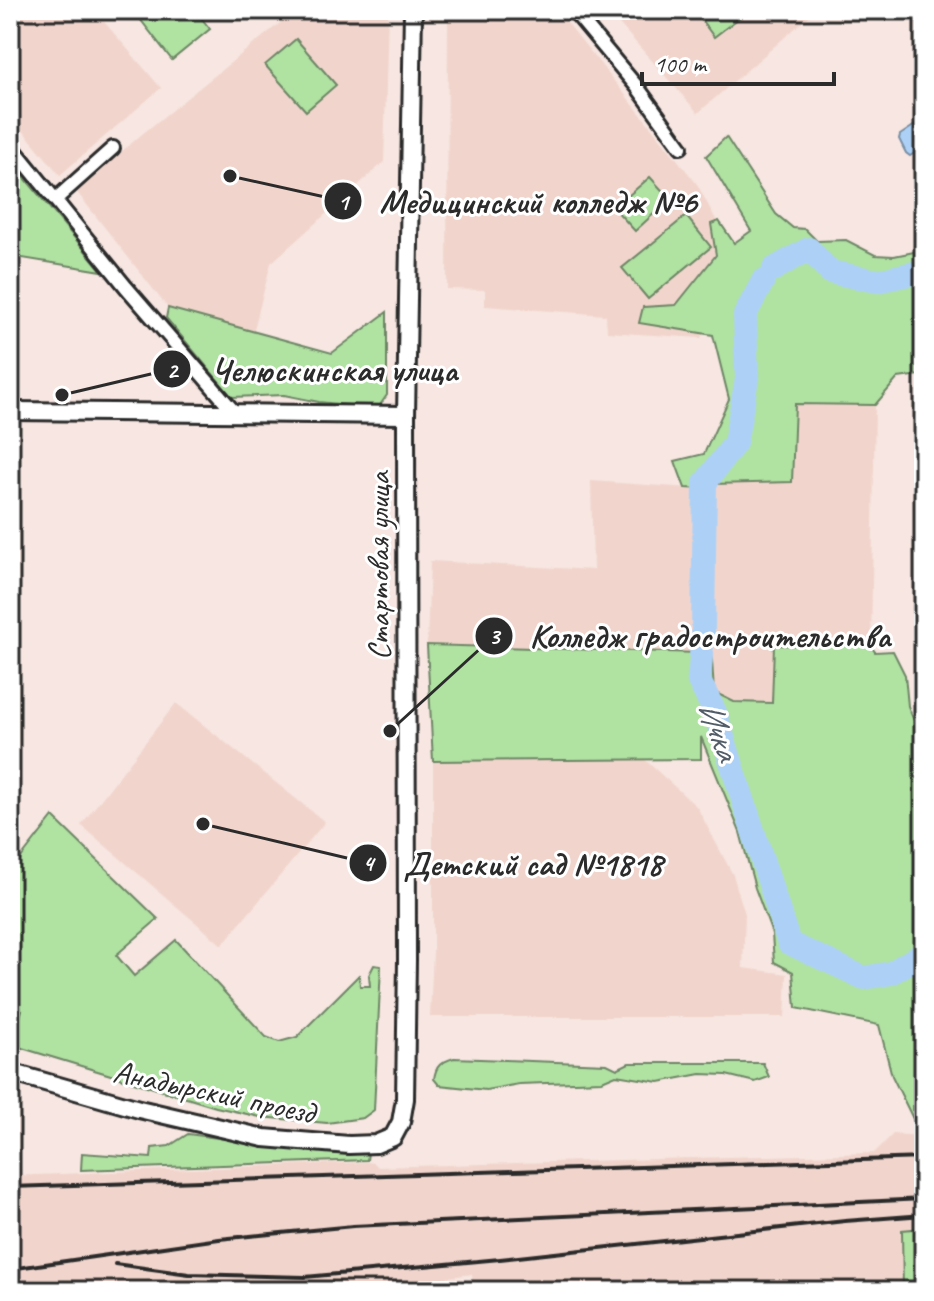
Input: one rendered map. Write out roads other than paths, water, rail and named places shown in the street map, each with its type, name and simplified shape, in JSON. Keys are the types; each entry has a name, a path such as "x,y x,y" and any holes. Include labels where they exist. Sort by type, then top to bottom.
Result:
{"street":[{"name":"Стартовая улица","path":"401,1122 405,1099 407,960 406,415 413,10"},
{"path":"573,10 638,88 681,147"},
{"path":"10,144 126,287 236,414"},
{"path":"56,199 113,148"},
{"path":"10,411 406,415"},
{"name":"Анадырский проезд","path":"10,1072 139,1109 264,1138 349,1145 376,1144 393,1137 401,1122"}],"water":[{"path":"924,119 924,147 910,156 899,139 900,135"}],"waterway":[{"name":"Ичка","path":"774,269 809,249 830,272 877,281 924,271"},
{"name":"Ичка","path":"763,281 745,315 747,379 735,443 705,483 703,632 699,681 715,712 789,943 864,978 891,973 924,953"}],"railway":[{"path":"10,1187 924,1158"},
{"path":"10,1269 219,1239 353,1226 924,1199"},
{"path":"115,1264 189,1274 305,1277 924,1215"}],"place":[{"name":"Медицинский колледж №6","path":"230,176"},
{"name":"Челюскинская улица","path":"62,395"},
{"name":"Колледж градостроительства","path":"390,731"},
{"name":"Детский сад №1818","path":"203,824"}]}
